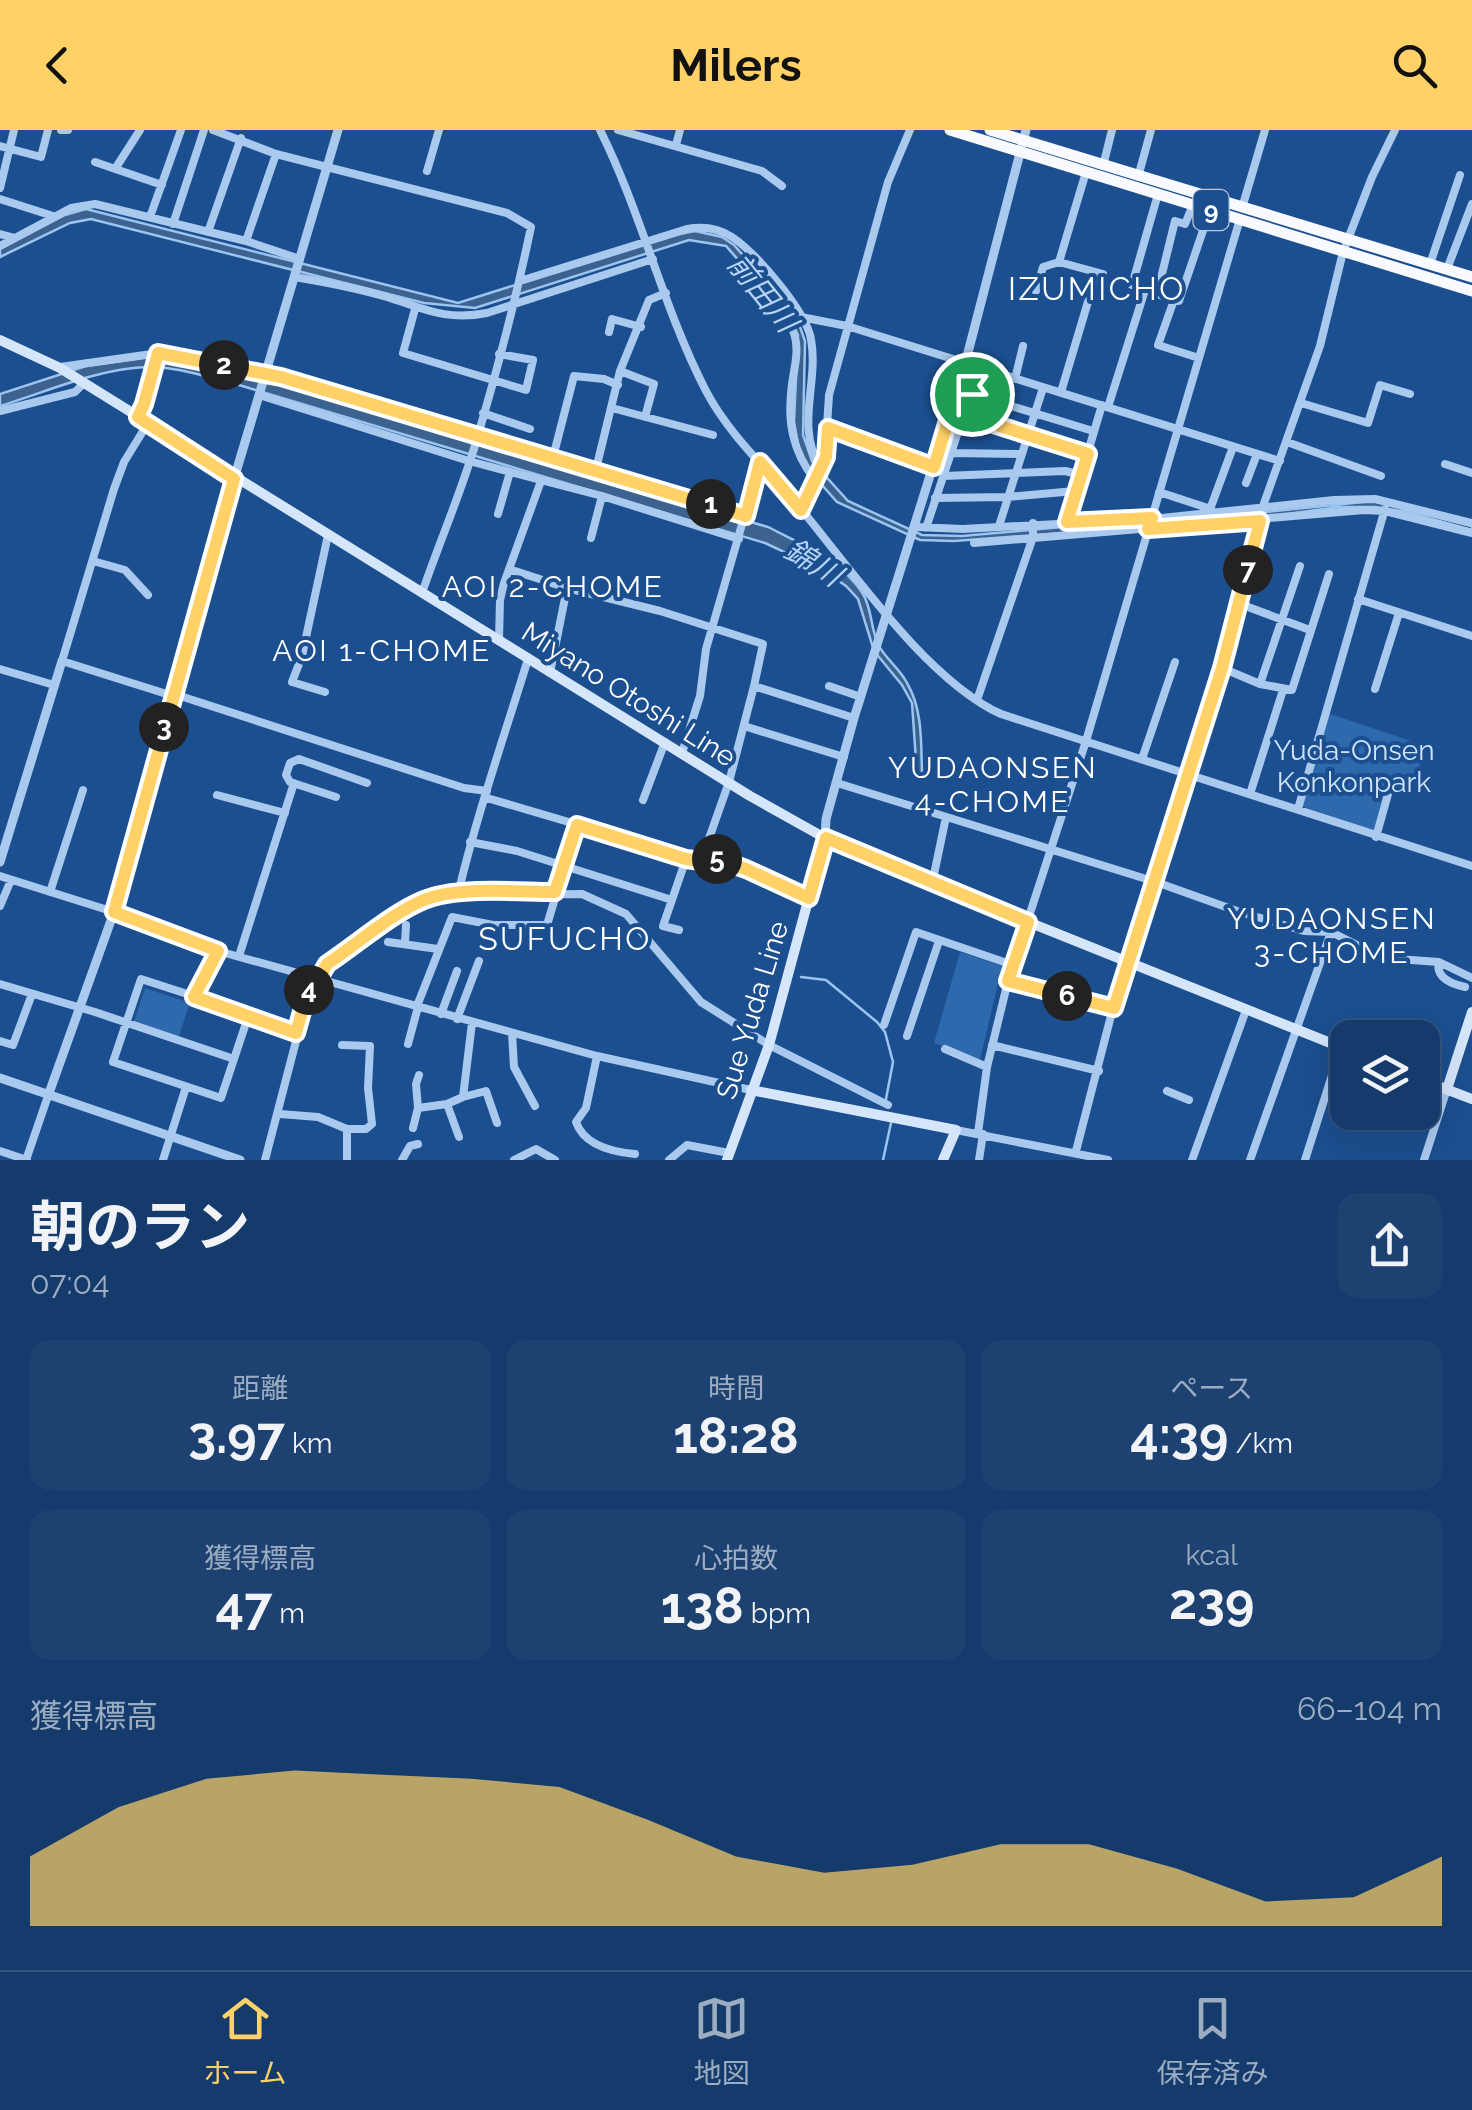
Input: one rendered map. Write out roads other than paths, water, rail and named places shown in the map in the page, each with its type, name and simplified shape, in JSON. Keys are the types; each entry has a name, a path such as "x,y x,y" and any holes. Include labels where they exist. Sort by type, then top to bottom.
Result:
{"highway":[{"name":"9","path":"950,130 1023,140 1086,172 1210,210 1241,213"},
{"name":"9","path":"990,130 1472,291"},
{"name":"9","path":"1346,246 1472,277"}],"main road":[{"name":"Miyano Otoshi Line","path":"0,340 59,368 234,479 826,838"},
{"path":"826,838 1127,964 1330,1043"},
{"name":"Sue Yuda Line","path":"728,1156 768,1045 826,838"},
{"path":"1446,1089 1472,1012"},
{"path":"1440,1087 1472,1099"},
{"path":"751,1090 889,1113 956,1130 942,1160"}],"street":[{"path":"0,188 5,148 14,130"},
{"path":"5,148 41,157 48,130"},
{"path":"115,169 140,130"},
{"path":"150,217 181,130"},
{"path":"173,224 204,130"},
{"path":"214,130 276,154 507,213 531,227 516,301 476,439 422,594"},
{"path":"0,1151 26,1160 114,912 234,479 338,130"},
{"path":"428,171 439,130"},
{"path":"600,130 707,393 760,462 943,675 1001,714 1472,866"},
{"path":"618,130 762,171 782,186"},
{"path":"676,145 680,130"},
{"path":"801,510 828,448 828,394 888,182 910,130"},
{"path":"1103,166 1112,130"},
{"path":"1138,177 1151,130"},
{"path":"979,1160 987,1067 1008,981 1086,742 1265,130"},
{"path":"1076,1152 1127,964 1222,668 1261,514 1320,346 1346,246 1395,130"},
{"path":"208,232 241,138"},
{"path":"919,527 1023,140"},
{"path":"246,241 276,154"},
{"path":"95,162 162,185"},
{"path":"1059,262 1086,172"},
{"path":"1430,264 1460,175"},
{"path":"1158,194 1132,285 1174,300 1179,300 1210,210"},
{"path":"0,199 53,216"},
{"path":"0,246 71,208 95,204 246,241 300,259"},
{"path":"1447,269 1472,204"},
{"path":"1156,294 1175,222 1185,224 1193,205"},
{"path":"520,282 646,240 699,227 723,232 743,246 801,316 812,344 808,436 820,467"},
{"path":"0,234 15,238"},
{"path":"294,275 346,286 415,309 467,317 654,259"},
{"path":"1036,292 1043,267 1059,262 1100,274 1062,392"},
{"path":"780,287 767,300 791,326 796,338 790,423 796,452 815,480"},
{"path":"1067,522 1093,431 1146,290"},
{"path":"595,474 620,371 650,300 666,292"},
{"path":"1174,300 1158,345 1199,358"},
{"path":"415,309 402,353 526,390 533,360 499,354"},
{"path":"801,316 848,326 1280,461"},
{"path":"609,332 612,318 641,327"},
{"path":"1015,379 1023,346"},
{"path":"0,862 91,558 143,420 158,353"},
{"path":"59,368 158,353 328,390 476,439 746,516"},
{"path":"826,838 826,819 880,636 912,539 944,476 979,368"},
{"path":"620,371 654,384 645,417"},
{"path":"552,460 574,376 604,379 618,385"},
{"path":"0,410 75,392 82,383"},
{"path":"1300,403 1368,423 1380,385 1410,394"},
{"path":"998,526 1044,388"},
{"path":"260,394 469,462 602,496 739,539"},
{"path":"972,394 1093,431"},
{"path":"612,408 713,435"},
{"path":"483,413 530,429"},
{"path":"965,415 1088,454"},
{"path":"828,428 934,467"},
{"path":"1287,442 1382,476"},
{"path":"1210,510 1233,447"},
{"path":"952,454 1022,454"},
{"path":"1246,483 1256,454"},
{"path":"682,753 700,696 706,649 760,462"},
{"path":"1445,464 1472,473"},
{"path":"944,476 1064,471 1082,475"},
{"path":"498,514 510,472"},
{"path":"499,640 500,600 540,481"},
{"path":"935,498 1076,491"},
{"path":"1160,492 1210,510 1261,514 1334,500 1472,523"},
{"path":"590,538 602,496"},
{"path":"1298,809 1386,506"},
{"path":"974,543 1150,523 1386,506 1472,534"},
{"path":"919,527 1150,523 1210,510"},
{"path":"977,700 1032,538 1033,523"},
{"path":"325,692 292,682 302,656 328,536"},
{"path":"93,561 125,570 148,595"},
{"path":"1260,684 1300,566"},
{"path":"62,661 701,861 729,782 763,644 509,568"},
{"path":"1222,668 1260,684 1292,690 1329,574"},
{"path":"550,672 567,588"},
{"path":"1358,599 1472,634"},
{"path":"1240,604 1310,630"},
{"path":"1375,688 1400,612"},
{"path":"458,894 470,842 528,658"},
{"path":"1142,759 1175,662"},
{"path":"0,669 54,685"},
{"path":"754,686 854,718"},
{"path":"828,686 861,697"},
{"path":"1250,794 1284,690"},
{"path":"744,726 844,757"},
{"path":"643,800 664,742"},
{"path":"336,797 294,783 286,775 290,763 299,758 367,783"},
{"path":"1376,836 1392,780"},
{"path":"240,956 294,783"},
{"path":"836,783 1304,931 1331,932 1383,958 1439,962 1472,978"},
{"path":"50,892 83,790"},
{"path":"216,794 285,814"},
{"path":"932,884 946,817"},
{"path":"408,1044 438,949 454,916 493,925 547,926 577,825"},
{"path":"470,842 563,865 672,900"},
{"path":"703,854 762,875 809,898"},
{"path":"679,930 663,926 686,859"},
{"path":"0,876 114,912 218,951 597,1056 751,1090"},
{"path":"0,906 11,880"},
{"path":"265,1160 280,1114 296,1033 316,977 327,964 414,906 436,896 458,894 582,894 626,914 701,1002 889,1113"},
{"path":"405,943 406,924"},
{"path":"884,1024 916,932 1014,964"},
{"path":"1250,1160 1331,932"},
{"path":"906,1036 939,941"},
{"path":"388,942 438,949"},
{"path":"194,997 218,951"},
{"path":"457,1018 479,961"},
{"path":"1439,962 1439,971 1446,980 1465,987"},
{"path":"440,1014 457,970"},
{"path":"249,1014 221,1098 113,1062 141,979 249,1014 296,1033"},
{"path":"1008,981 1114,1008"},
{"path":"0,984 234,1059"},
{"path":"0,1040 12,1045 32,994"},
{"path":"1192,1160 1246,1010"},
{"path":"463,1097 472,1023"},
{"path":"512,1033 514,1067 535,1106"},
{"path":"992,1044 1099,1071"},
{"path":"280,1114 318,1117 347,1130 366,1130 372,1124 370,1046 342,1045"},
{"path":"945,1049 987,1067"},
{"path":"597,1056 586,1108 576,1122 578,1130 609,1151 634,1154"},
{"path":"414,1128 419,1075"},
{"path":"0,1078 240,1160"},
{"path":"163,1160 186,1087"},
{"path":"1305,1160 1330,1089"},
{"path":"1424,1160 1446,1089"},
{"path":"1167,1090 1190,1100"},
{"path":"418,1108 447,1104 486,1091 498,1123"},
{"path":"447,1104 459,1137"},
{"path":"346,1160 347,1130"},
{"path":"956,1130 1108,1160"},
{"path":"402,1160 410,1146 418,1144"},
{"path":"669,1160 687,1145 728,1156"},
{"path":"514,1160 536,1149 555,1160"}],"water":[{"path":"86,209 458,303 674,235 695,231 722,237 734,245 799,324 805,341 803,435 812,461 848,501 922,535 1138,525 1373,501 1472,526 1472,530 1407,512 1338,507 1244,520 954,541 920,540 837,502 808,469 800,455 794,422 798,335 726,246 689,240 475,308 424,303 91,219 70,223 0,257 0,249 65,215"},
{"name":"錦川","path":"150,357 204,364 281,385 768,527 807,547 844,572 863,594 879,646 904,678 916,704 922,775 917,775 912,703 874,651 858,599 821,569 765,543 181,370 146,367 109,372 0,406 0,394 86,366"}],"waterway":[{"path":"801,977 826,980 885,1032 893,1062 886,1099"},
{"path":"883,1160 891,1123"}],"district":[{"name":"IZUMICHO","path":"1097,289"},
{"name":"AOI 2-CHOME","path":"553,587"},
{"name":"AOI 1-CHOME","path":"382,651"},
{"name":"YUDAONSEN 4-CHOME","path":"993,785"},
{"name":"YUDAONSEN 3-CHOME","path":"1332,936"},
{"name":"SUFUCHO","path":"565,939"}],"water label":[{"name":"前田川","path":"762,293"}],"park label":[{"name":"Yuda-Onsen Konkonpark","path":"1354,766"}]}
